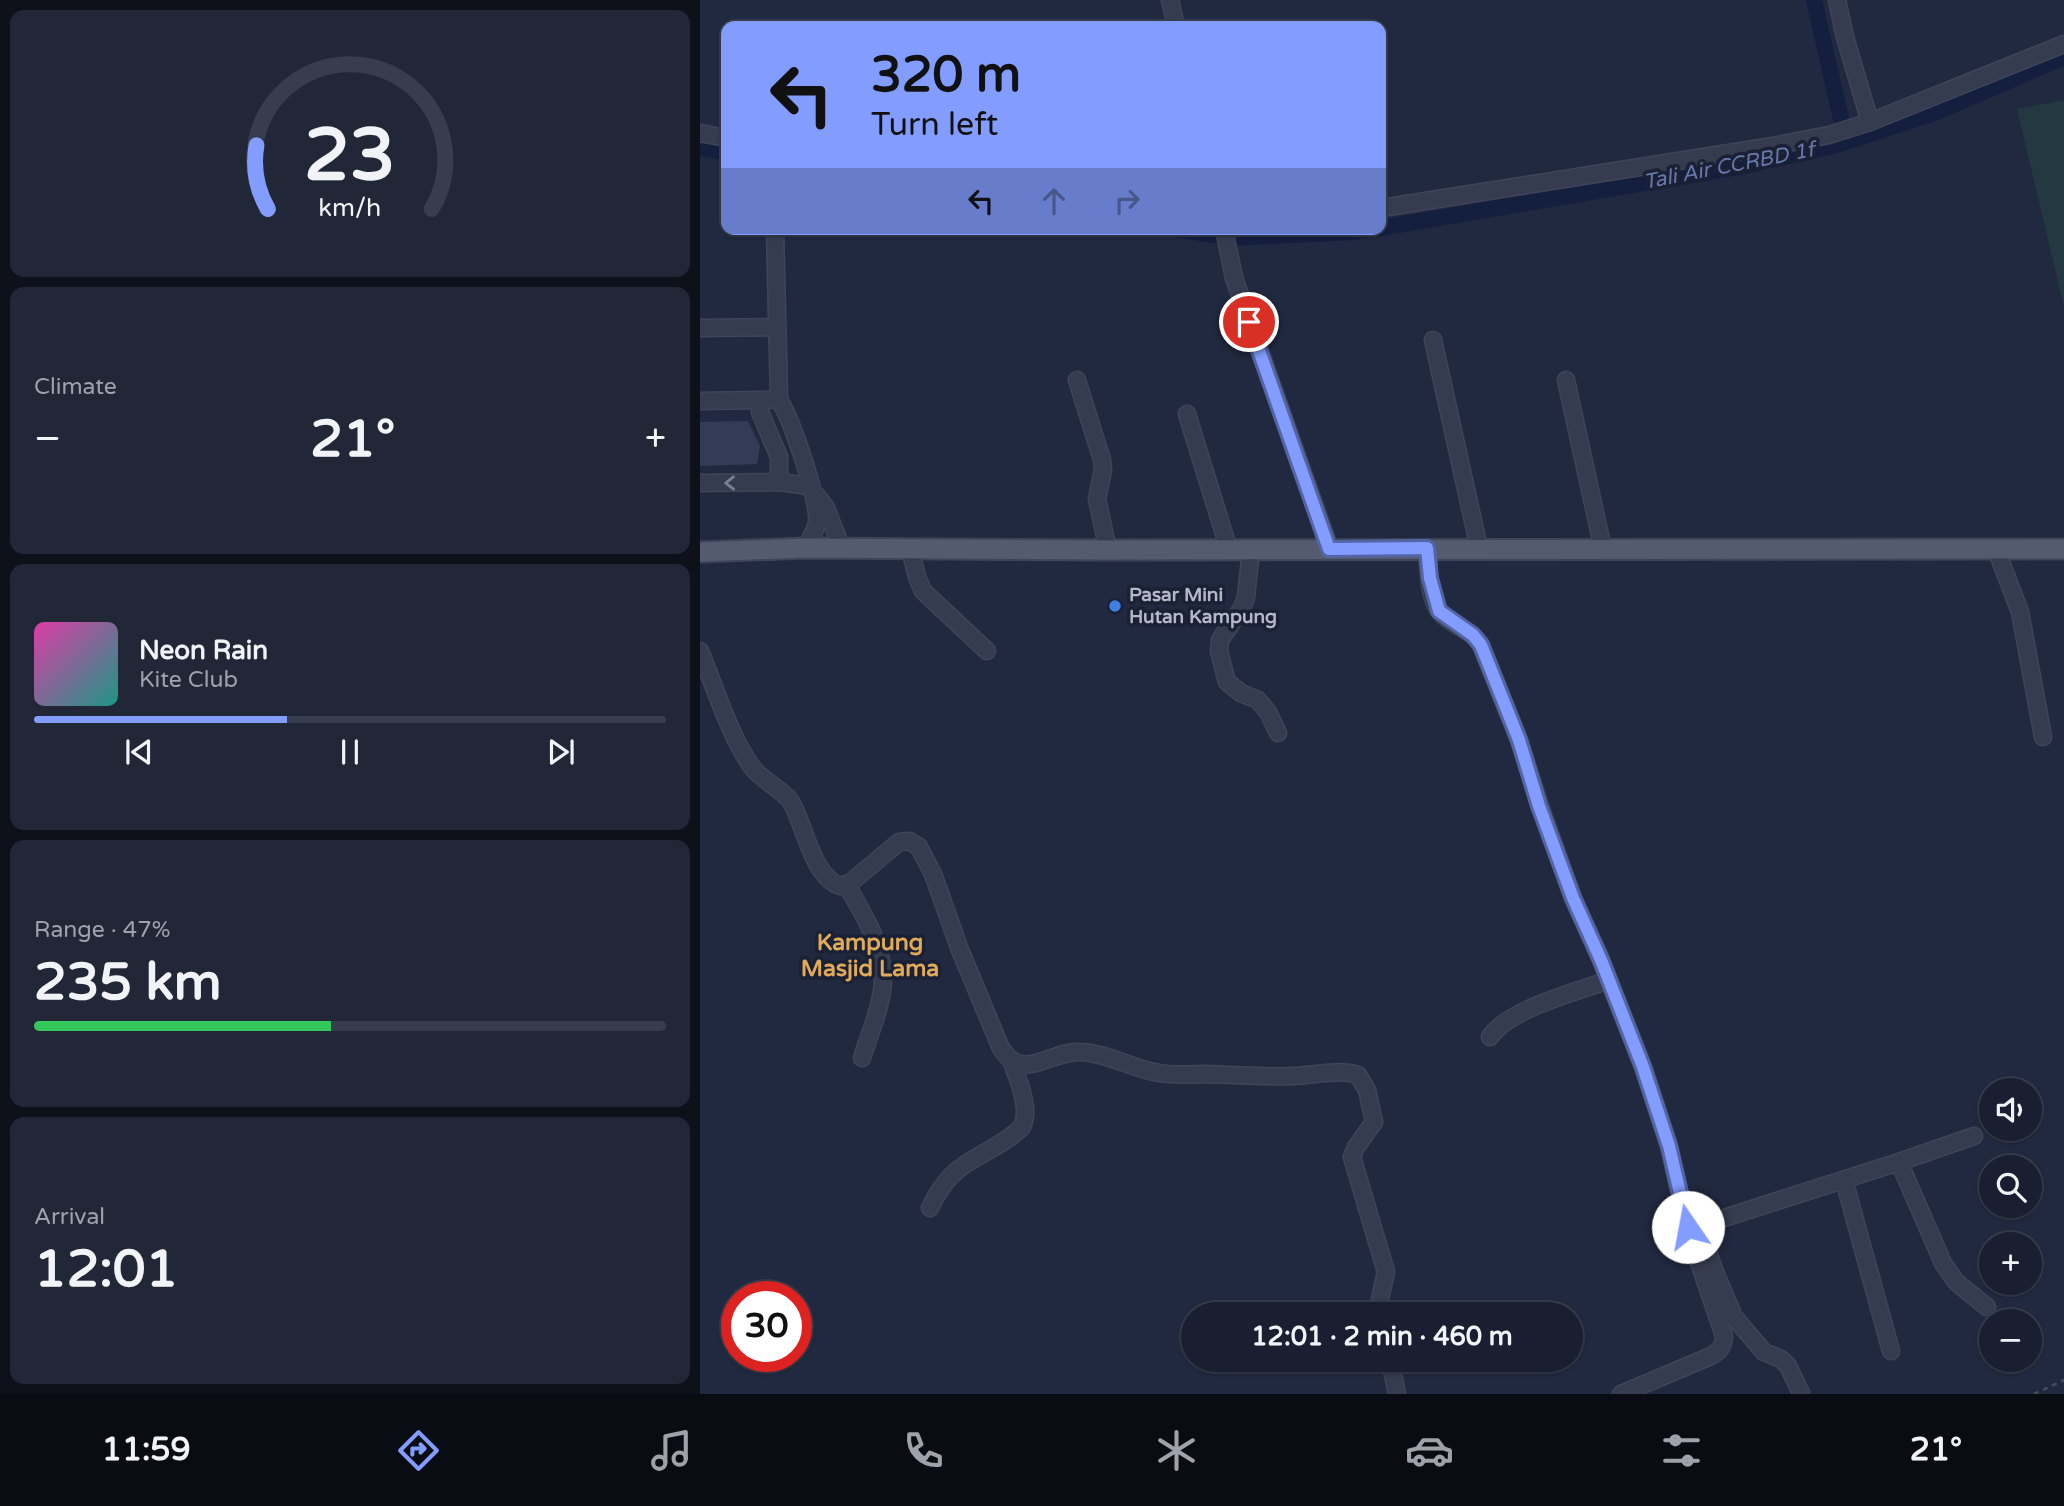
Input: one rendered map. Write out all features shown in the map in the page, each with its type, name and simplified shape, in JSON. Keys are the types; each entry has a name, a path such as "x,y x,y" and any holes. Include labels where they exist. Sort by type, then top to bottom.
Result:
{"main road":[{"path":"700,552 806,548 2064,549"}],"street":[{"path":"1170,0 1175,21"},
{"path":"1838,0 1845,37 1870,122"},
{"path":"1386,207 1829,135 1870,122 2064,44"},
{"path":"700,133 721,137"},
{"path":"775,235 779,400 800,447 816,508 817,523 806,548"},
{"path":"1225,235 1234,278 1329,549"},
{"path":"700,328 776,327"},
{"path":"1433,340 1479,548"},
{"path":"1077,380 1102,460 1097,499 1108,550"},
{"path":"1566,380 1603,549"},
{"path":"759,400 760,412 779,457 779,482"},
{"path":"700,401 779,400"},
{"path":"1186,414 1229,550"},
{"path":"700,483 779,482 810,486 826,508 842,549"},
{"path":"1427,548 1435,605 1445,618 1473,635 1481,645 1519,740 1564,875 1609,980 1659,1112 1722,1327 1723,1345 1719,1351 1621,1394"},
{"path":"910,549 923,591 987,650"},
{"path":"1996,549 2020,612 2043,737"},
{"path":"1251,550 1246,597 1242,608 1220,640 1219,651 1227,682 1241,693 1258,700 1268,712 1278,733"},
{"path":"700,651 741,750 760,776 790,800 823,874 835,885 846,884 893,845 905,840 919,847 933,874 996,1039 1012,1062 1028,1065 1075,1051 1175,1075 1358,1075 1367,1090 1374,1122 1352,1157 1386,1272 1380,1302"},
{"path":"846,884 872,932 883,979 862,1058"},
{"path":"1490,1037 1496,1028 1511,1017 1609,980"},
{"path":"930,1208 944,1182 957,1169 1022,1127 1025,1121 1025,1106 1012,1062"},
{"path":"1693,1227 1974,1136"},
{"path":"1899,1162 1943,1263 1956,1282 1987,1307"},
{"path":"1844,1180 1891,1351"},
{"path":"1693,1227 1734,1317 1764,1352 1781,1359 1788,1366 1801,1393"},
{"path":"1392,1372 1397,1394"}],"path":[{"path":"2034,1394 2064,1380"}],"shaded area":[{"path":"2064,100 2064,307 2017,109"}],"building":[{"path":"748,421 760,446 757,464 700,466 700,422"}],"waterway":[{"path":"1814,0 1841,119"},
{"name":"Tali Air CCRBD 1f","path":"1386,227 1744,166 1837,145 1935,113 2064,57"},
{"name":"Tali Air CCRBD 1f","path":"700,148 721,152"},
{"name":"Tali Air CCRBD 1f","path":"1233,238 1293,235"}],"place":[{"name":"Pasar Mini Hutan Kampung","path":"1115,606"}],"district":[{"name":"Kampung Masjid Lama","path":"870,956"}],"route":[{"path":"1249,322 1329,549 1427,548 1435,605 1445,618 1466,629 1481,645 1519,740 1539,806 1573,898 1601,960 1643,1067 1669,1146 1688,1227"}]}
